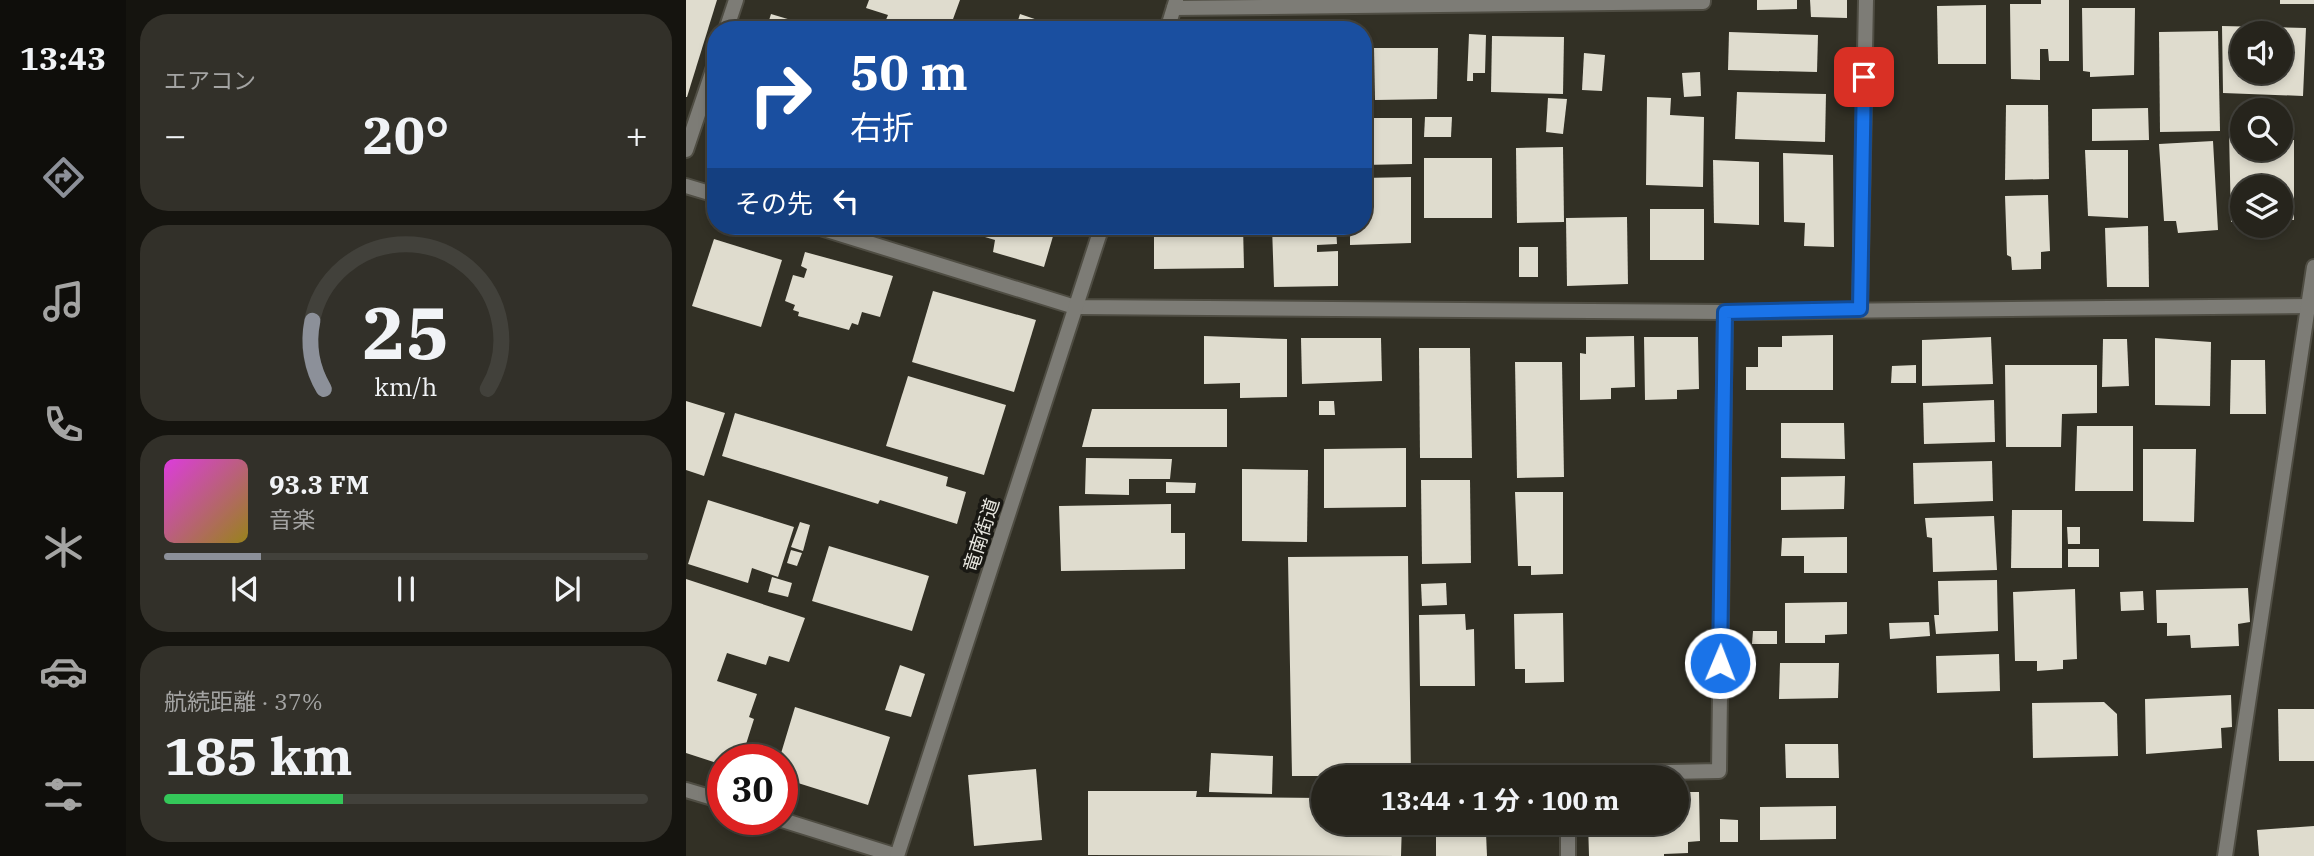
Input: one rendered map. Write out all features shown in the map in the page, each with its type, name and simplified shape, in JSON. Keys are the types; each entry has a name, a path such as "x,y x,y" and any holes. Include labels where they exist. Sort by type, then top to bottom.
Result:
{"street":[{"path":"729,21 736,0"},
{"path":"1170,21 1176,4 1703,0"},
{"path":"1860,309 1866,0"},
{"path":"686,150 707,88"},
{"path":"686,186 707,192"},
{"path":"843,235 1075,307 1725,312 2311,306"},
{"name":"竜南街道","path":"897,856 1099,235"},
{"path":"2225,856 2311,306 2314,267"},
{"path":"1689,772 1719,771 1725,312"},
{"path":"686,790 707,796"},
{"path":"798,825 897,856"},
{"path":"1568,835 1568,856"}],"building":[{"path":"686,0 717,0 711,21 707,21 707,32 686,97"},
{"path":"869,0 960,0 952,21 885,21 888,15 866,8"},
{"path":"1757,0 1797,0 1797,9 1757,10"},
{"path":"1810,0 1847,0 1847,18 1811,17"},
{"path":"2041,0 2069,0 2069,61 2049,61 2048,49 2040,49 2040,80 2011,79 2010,4 2041,4"},
{"path":"2280,0 2314,0 2314,4 2280,4"},
{"path":"1986,5 1986,64 1938,64 1937,6"},
{"path":"2082,8 2135,8 2134,75 2090,77 2090,72 2083,71"},
{"path":"771,14 794,21 769,21"},
{"path":"1020,14 1041,21 1018,21"},
{"path":"2222,26 2230,26 2230,84 2293,84 2293,28 2306,28 2303,96 2223,93"},
{"path":"2218,31 2220,131 2160,132 2159,32"},
{"path":"1729,32 1818,35 1817,72 1728,70"},
{"path":"1469,34 1486,35 1485,73 1473,73 1473,81 1467,81"},
{"path":"1492,36 1564,37 1563,94 1491,92"},
{"path":"1374,48 1438,48 1437,99 1375,100"},
{"path":"1584,53 1605,55 1602,91 1582,90"},
{"path":"1700,72 1701,96 1684,97 1682,73"},
{"path":"1737,92 1826,94 1825,142 1735,139"},
{"path":"1647,97 1671,98 1670,115 1704,117 1703,187 1646,185"},
{"path":"1548,98 1567,99 1563,134 1546,132"},
{"path":"2006,105 2048,105 2049,179 2005,180"},
{"path":"2148,108 2149,140 2092,141 2092,109"},
{"path":"1425,117 1452,117 1451,137 1424,137"},
{"path":"1372,118 1412,118 1412,164 1372,165"},
{"path":"2229,131 2230,161 2293,161 2294,140 2294,220 2293,175 2230,176"},
{"path":"2213,141 2218,230 2178,233 2176,221 2164,221 2159,144"},
{"path":"1563,147 1564,222 1517,223 1516,148"},
{"path":"2085,150 2128,150 2128,218 2088,216"},
{"path":"1783,153 1833,155 1834,247 1804,246 1805,223 1784,222"},
{"path":"1424,158 1492,158 1492,218 1424,218"},
{"path":"1713,160 1759,162 1759,225 1714,223"},
{"path":"1411,177 1411,243 1350,245 1350,235 1372,235 1372,178"},
{"path":"2048,195 2050,251 2041,252 2041,269 2012,270 2011,257 2007,255 2005,196"},
{"path":"1650,209 1704,209 1704,260 1650,260"},
{"path":"1627,217 1628,284 1567,286 1566,218"},
{"path":"2148,226 2149,287 2107,287 2105,228"},
{"path":"978,235 1053,235 1044,267 993,252 995,240"},
{"path":"1154,235 1243,235 1244,268 1154,269"},
{"path":"1272,235 1336,235 1337,244 1317,245 1317,252 1338,251 1338,286 1274,287"},
{"path":"714,239 782,260 761,327 692,306"},
{"path":"1519,247 1538,247 1538,277 1519,277"},
{"path":"805,252 893,276 880,317 862,312 858,325 852,323 849,330 798,316 799,312 793,310 795,305 785,301 793,275 804,278 807,269 801,266"},
{"path":"933,291 1036,320 1014,392 912,362"},
{"path":"1833,335 1833,390 1746,390 1746,367 1758,367 1758,347 1782,347 1782,336"},
{"path":"1204,336 1287,339 1287,397 1240,398 1240,383 1204,384"},
{"path":"1634,336 1635,387 1611,388 1611,399 1580,400 1580,353 1586,354 1586,337"},
{"path":"1644,337 1698,337 1699,389 1677,390 1677,399 1645,400"},
{"path":"1991,337 1993,384 1922,386 1922,340"},
{"path":"1301,338 1381,338 1382,381 1302,384"},
{"path":"2155,338 2211,342 2210,406 2155,405"},
{"path":"2103,339 2127,339 2129,386 2102,387"},
{"path":"1419,348 1470,348 1472,458 1420,458"},
{"path":"2231,360 2265,360 2266,414 2230,414"},
{"path":"1515,362 1562,362 1564,477 1517,478"},
{"path":"1916,365 1916,383 1891,383 1892,366"},
{"path":"2005,365 2097,365 2097,413 2062,414 2061,447 2006,447"},
{"path":"908,376 1006,405 984,475 886,446"},
{"path":"1994,400 1995,442 1924,444 1923,403"},
{"path":"686,401 725,413 704,476 686,470"},
{"path":"1319,401 1334,401 1335,415 1319,415"},
{"path":"1092,409 1227,409 1227,447 1082,447"},
{"path":"735,413 948,477 946,486 966,492 957,524 880,500 878,504 722,456"},
{"path":"1781,423 1844,423 1845,459 1781,458"},
{"path":"2077,426 2133,426 2133,491 2075,491"},
{"path":"1406,448 1406,507 1324,508 1324,449"},
{"path":"2143,449 2196,449 2194,522 2143,521"},
{"path":"1086,458 1172,459 1170,479 1129,479 1129,495 1085,494"},
{"path":"1992,461 1993,501 1914,504 1913,463"},
{"path":"1242,469 1308,470 1307,542 1242,541"},
{"path":"1845,476 1844,509 1781,510 1781,477"},
{"path":"1421,480 1470,480 1471,563 1422,564"},
{"path":"1166,482 1196,483 1195,493 1166,493"},
{"path":"1515,492 1563,492 1563,574 1531,575 1531,566 1518,566"},
{"path":"708,500 794,527 778,577 752,568 748,583 688,564"},
{"path":"1171,504 1171,533 1185,533 1185,569 1061,571 1059,506"},
{"path":"2012,510 2062,510 2062,568 2011,568"},
{"path":"1994,516 1997,570 1933,572 1932,538 1927,537 1925,518"},
{"path":"800,522 810,525 803,551 791,547"},
{"path":"2067,527 2080,527 2080,544 2068,544"},
{"path":"1847,537 1847,573 1804,573 1804,556 1781,556 1782,538"},
{"path":"829,546 929,576 912,631 812,601"},
{"path":"2068,549 2099,549 2099,567 2068,567"},
{"path":"791,550 802,553 797,566 787,563"},
{"path":"1408,556 1411,765 1311,765 1311,776 1292,776 1288,557"},
{"path":"772,577 792,583 788,597 768,592"},
{"path":"686,579 805,618 789,662 769,656 766,665 727,653 717,681 757,694 749,717 754,719 746,744 707,744 707,760 686,753"},
{"path":"1997,580 1998,631 1936,634 1934,615 1939,615 1938,581"},
{"path":"1446,583 1447,605 1422,606 1421,584"},
{"path":"2248,588 2250,622 2238,624 2239,646 2191,648 2190,635 2167,636 2167,623 2157,623 2156,590"},
{"path":"2075,589 2077,659 2063,660 2063,669 2037,671 2037,661 2015,661 2013,592"},
{"path":"2143,591 2144,610 2121,611 2120,592"},
{"path":"1847,602 1847,634 1825,635 1825,643 1785,643 1785,603"},
{"path":"1563,613 1564,682 1525,683 1525,669 1515,669 1514,614"},
{"path":"1465,614 1466,630 1474,629 1475,686 1420,686 1419,615"},
{"path":"1929,622 1930,636 1890,639 1889,623"},
{"path":"1753,631 1777,631 1777,644 1752,644"},
{"path":"1999,654 2000,691 1937,693 1936,656"},
{"path":"1780,663 1839,663 1838,698 1779,699"},
{"path":"900,665 925,674 911,717 885,710"},
{"path":"2231,695 2232,727 2221,728 2222,748 2146,754 2145,699"},
{"path":"2104,702 2117,714 2118,756 2033,758 2032,703"},
{"path":"795,707 890,737 868,805 798,783 798,744 784,744"},
{"path":"2278,709 2314,709 2314,761 2279,761"},
{"path":"1785,744 1838,744 1839,778 1786,778"},
{"path":"1211,753 1273,756 1272,794 1209,792"},
{"path":"1036,769 1042,840 974,846 968,775"},
{"path":"1088,791 1197,791 1196,797 1311,798 1311,835 1402,835 1401,856 1088,855"},
{"path":"1689,792 1699,792 1700,841 1688,842 1688,853 1664,856 1589,856 1588,835 1689,835"},
{"path":"1836,806 1836,839 1760,840 1760,807"},
{"path":"1720,819 1738,820 1738,842 1720,842"},
{"path":"2314,826 2314,856 2259,856 2257,830"},
{"path":"1436,835 1486,835 1487,856 1436,856"}],"route":[{"path":"1720,663 1725,312 1860,309 1864,77"}]}
